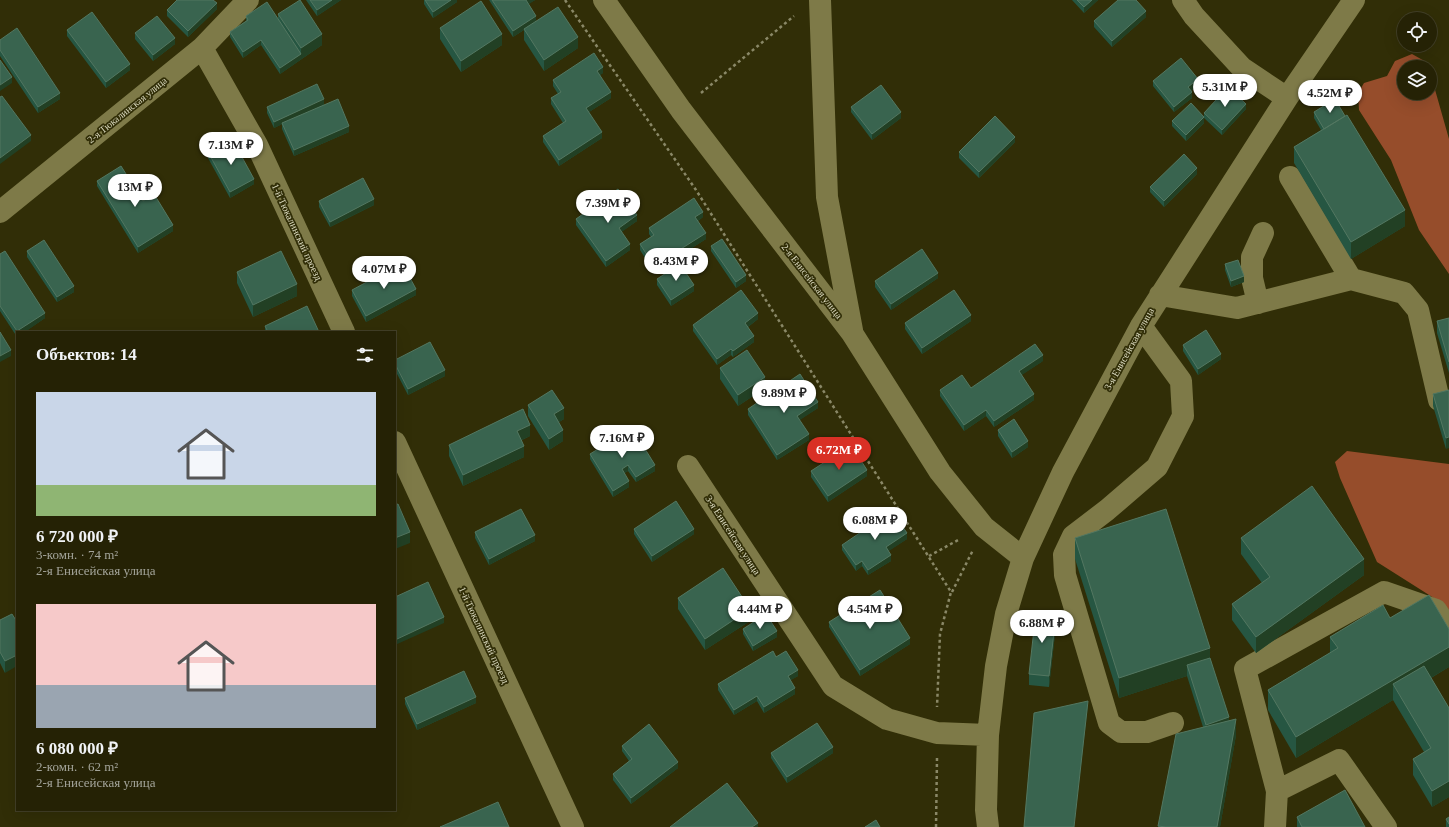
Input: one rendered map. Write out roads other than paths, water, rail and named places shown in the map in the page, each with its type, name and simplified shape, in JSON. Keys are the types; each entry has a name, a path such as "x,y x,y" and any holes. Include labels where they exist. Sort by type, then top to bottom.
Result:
{"street":[{"name":"2-я Тюкалинская улица","path":"0,212 202,48 248,0"},
{"name":"2-я Енисейская улица","path":"604,0 680,110 852,333 940,472 984,527 1023,558"},
{"path":"820,0 827,197 852,333"},
{"path":"1183,0 1194,16 1242,68 1287,98"},
{"name":"3-я Енисейская улица","path":"988,827 986,810 988,735 996,666 1006,614 1023,558 1063,472 1141,326 1287,98 1354,0"},
{"name":"1-й Тюкалинский проезд","path":"202,48 257,145 344,331"},
{"path":"1290,177 1351,279"},
{"path":"1258,303 1252,278 1252,257 1263,233"},
{"path":"1160,295 1237,308 1351,279 1404,293 1418,310 1439,400"},
{"path":"1141,326 1181,381 1183,416 1157,467 1073,536 1064,555 1065,575 1109,723 1121,732 1147,732 1174,722"},
{"name":"1-й Тюкалинский проезд","path":"396,444 573,827"},
{"name":"3-я Енисейская улица","path":"688,466 834,686 887,719 937,733 988,735"},
{"path":"1275,827 1276,791 1245,669 1384,592 1436,610 1449,630"},
{"path":"1276,791 1339,760 1386,827"}]}
